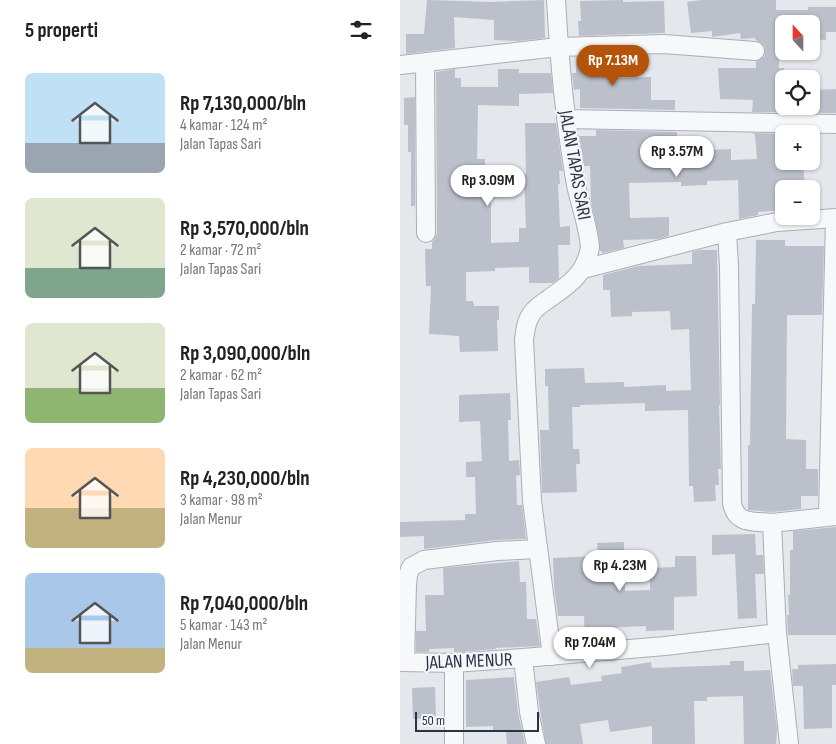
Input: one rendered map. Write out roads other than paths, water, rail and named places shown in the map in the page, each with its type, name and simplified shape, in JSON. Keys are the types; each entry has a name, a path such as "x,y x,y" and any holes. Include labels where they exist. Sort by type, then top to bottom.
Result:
{"street":[{"name":"JALAN TAPAS SARI","path":"556,0 558,47 566,119 575,180 589,239 588,257 583,269"},
{"path":"400,65 558,47 664,44 755,51"},
{"path":"425,62 426,233"},
{"path":"566,119 836,124"},
{"path":"552,656 529,466 524,340 527,323 537,307 574,280 583,269 727,232 777,222 835,218 832,516 772,523 746,521 733,512 730,266 727,232"},
{"path":"772,523 777,633 789,744"},
{"path":"403,662 407,584 411,567 424,560 497,550 538,549"},
{"name":"JALAN MENUR","path":"403,662 454,663 552,656 665,646 777,633"},
{"path":"523,658 528,712 536,744"},
{"path":"454,663 454,744"}]}
